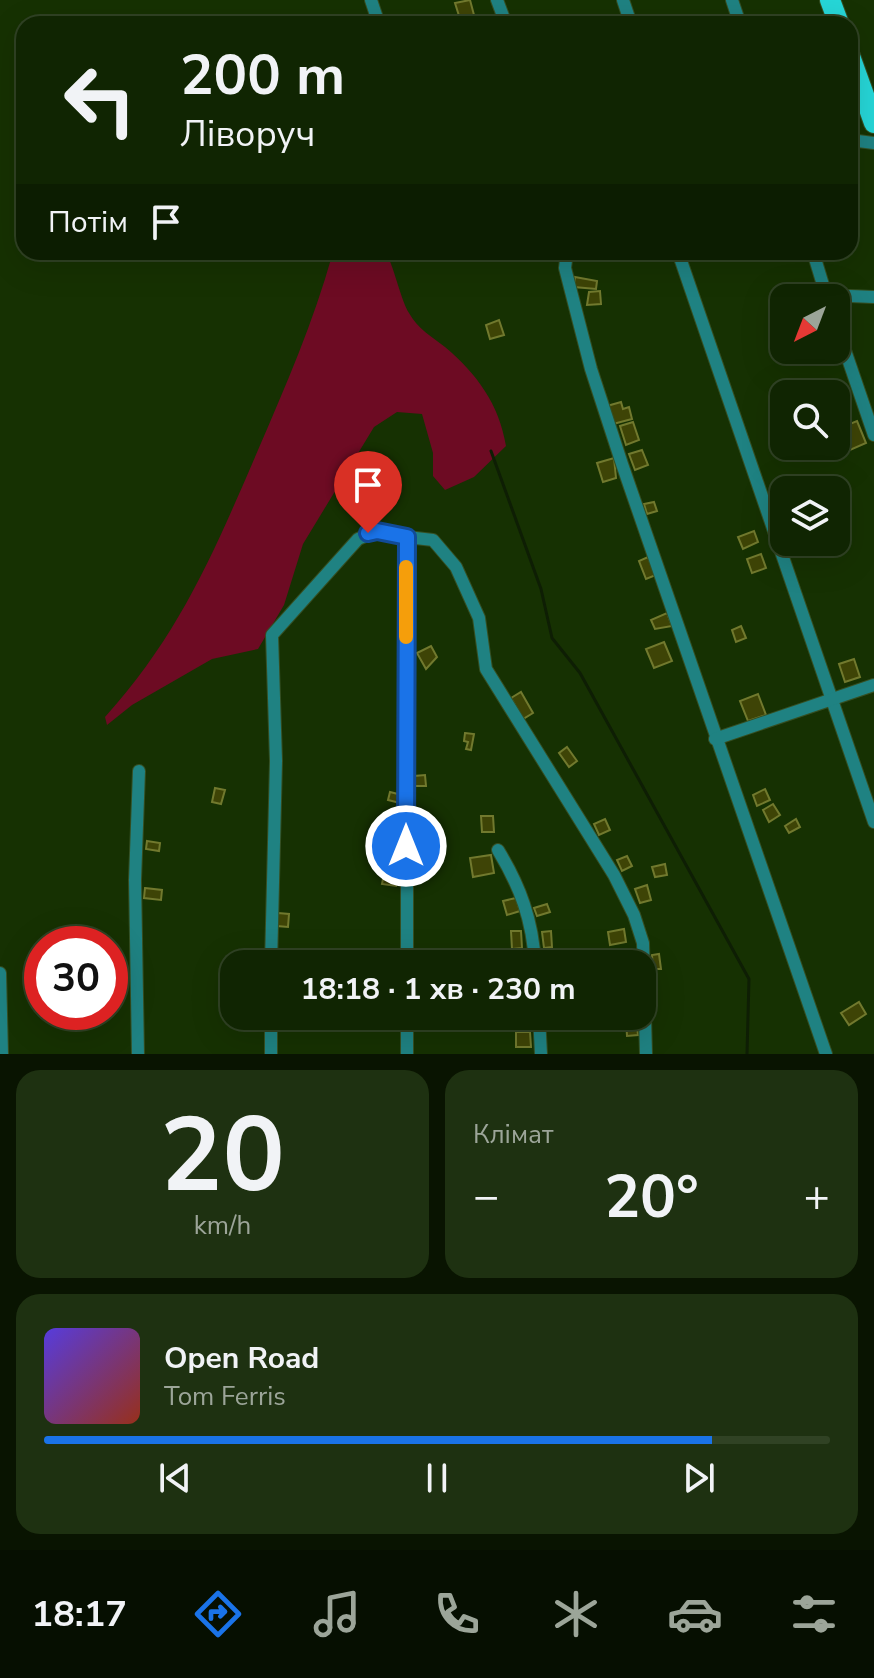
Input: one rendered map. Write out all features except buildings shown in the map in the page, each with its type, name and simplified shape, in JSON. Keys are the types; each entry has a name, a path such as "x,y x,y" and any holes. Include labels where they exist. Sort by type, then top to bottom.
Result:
{"main road":[{"path":"858,78 874,123"}],"street":[{"path":"566,260 565,268 591,369 715,739 826,1054"},
{"path":"681,260 874,822"},
{"path":"815,260 822,284"},
{"path":"850,297 874,297"},
{"path":"850,364 874,435"},
{"path":"271,950 276,761 272,635 358,539 377,531 433,540 456,567 479,618 486,669 614,875 634,915 643,943 646,1054"},
{"path":"407,537 407,950"},
{"path":"715,739 874,685"},
{"path":"138,1054 135,880 139,771"},
{"path":"498,850 516,880 526,908 533,950"},
{"path":"0,973 2,1054"},
{"path":"271,1030 271,1054"},
{"path":"407,1030 407,1054"},
{"path":"540,1030 541,1054"}],"shaded area":[{"path":"330,260 389,260 412,318 457,357 485,391 498,417 506,446 474,477 445,490 433,476 433,453 422,414 397,412 374,427 303,544 284,605 258,649 212,659 132,705 107,725 105,717 175,623 210,557 289,377"}],"waterway":[{"path":"491,451 541,589 552,638 580,673 749,979 747,1054"}],"slow traffic":[{"path":"406,567 406,637"}],"route":[{"path":"368,533 390,532 407,537 406,846"}]}
